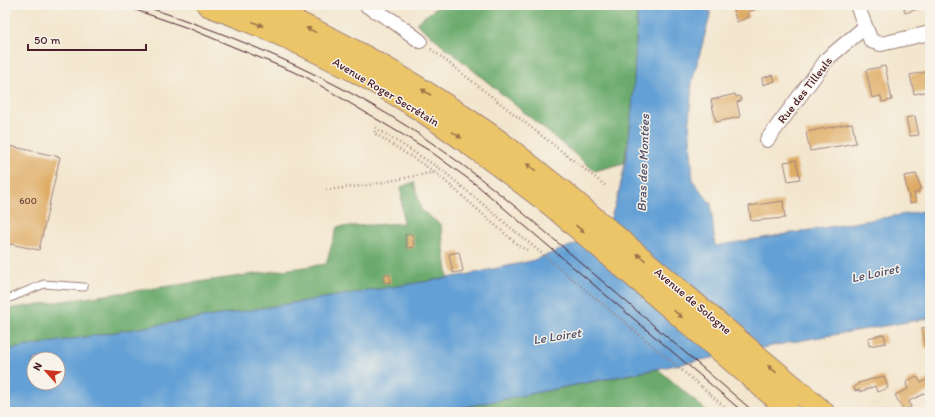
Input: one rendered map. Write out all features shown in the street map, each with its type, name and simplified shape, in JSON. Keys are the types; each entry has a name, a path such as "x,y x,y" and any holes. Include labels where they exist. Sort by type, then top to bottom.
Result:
{"main road":[{"name":"Avenue Roger Secrétain","path":"208,5 260,24 360,74 556,197"},
{"name":"Avenue Roger Secrétain","path":"257,5 357,52 413,84 482,128 556,197"},
{"name":"Avenue de Sologne","path":"556,197 793,404 823,412"}],"street":[{"path":"366,5 393,21 420,41"},
{"path":"857,5 871,41 880,44 930,33"},
{"name":"Rue des Tilleuls","path":"767,140 828,58 865,27"}],"lane":[{"path":"5,300 44,284 84,287"}],"path":[{"path":"420,41 606,186"},
{"path":"528,250 520,247 435,172 374,133 376,128 442,170 475,196 730,412"},
{"path":"326,190 369,185 435,172"}],"green space":[{"path":"440,5 638,5 632,104 628,143 624,163 595,171 416,23"},
{"path":"414,182 421,210 441,225 448,278 5,350 6,309 326,264 337,227 403,223 401,187"},
{"path":"658,369 708,412 439,412"}],"water":[{"path":"638,5 710,5 710,16 692,82 689,122 693,181 711,204 715,246 930,210 930,318 792,342 439,412 5,412 5,350 465,275 531,261 605,233 615,206 622,178 631,120"}],"building":[{"path":"742,5 758,5 759,8 748,12 749,17 737,22 732,8"},
{"path":"903,5 920,5 921,8 905,13"},
{"path":"885,66 892,100 882,102 881,96 872,98 866,70"},
{"path":"930,71 930,91 914,94 910,75"},
{"path":"773,75 775,81 763,85 762,78"},
{"path":"735,94 736,97 739,96 741,98 741,101 737,102 740,117 716,122 711,100"},
{"path":"915,116 919,135 910,136 906,118"},
{"path":"852,123 856,143 810,151 806,132"},
{"path":"5,145 60,157 39,250 5,243"},
{"path":"796,160 800,179 788,181 784,162"},
{"path":"916,174 921,188 919,188 919,192 914,193 916,202 910,203 904,176"},
{"path":"783,201 785,218 751,221 749,206"},
{"path":"412,234 414,247 407,248 405,235"},
{"path":"459,252 463,271 453,273 449,254"},
{"path":"389,274 391,282 384,283 383,275"},
{"path":"929,327 930,347 925,348 922,328"},
{"path":"884,334 886,343 869,346 868,338"},
{"path":"884,376 888,388 877,392 875,386 860,392 860,390 855,391 854,386 858,385 858,383"},
{"path":"915,377 918,378 921,383 930,378 930,391 909,401 911,407 903,410 895,395 908,389 906,384 907,381"}],"tram line":[{"path":"121,5 188,28 306,77 430,151 478,186 743,412"},
{"path":"140,5 220,33 297,66 371,105 442,150 480,178 552,237 754,412"}],"water label":[{"name":"Bras des Montées","path":"643,163"},
{"name":"Le Loiret","path":"875,273"},
{"name":"Le Loiret","path":"557,336"}]}
